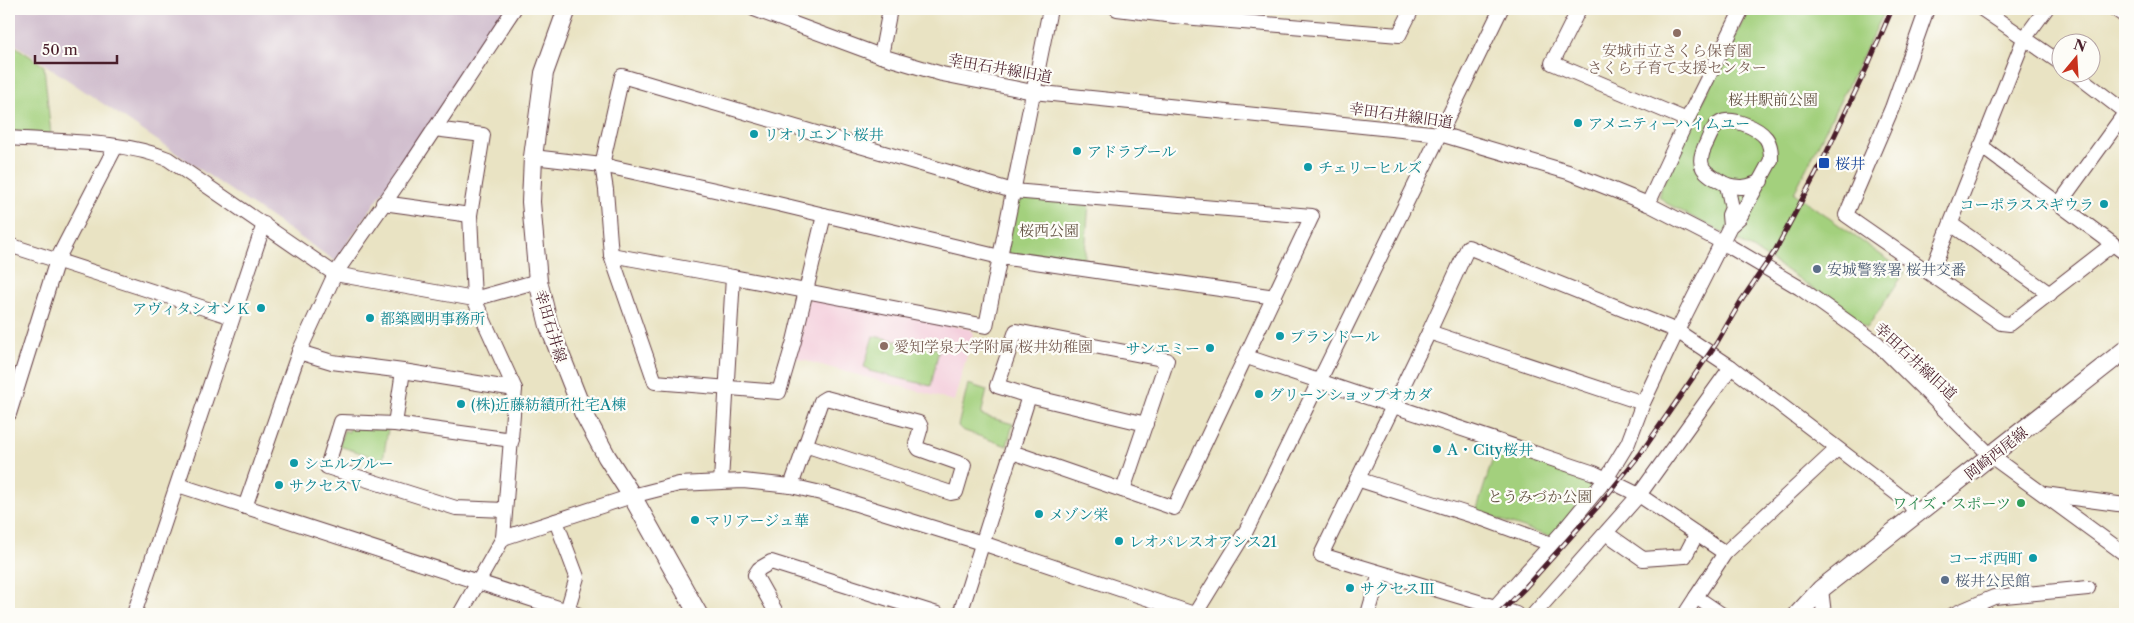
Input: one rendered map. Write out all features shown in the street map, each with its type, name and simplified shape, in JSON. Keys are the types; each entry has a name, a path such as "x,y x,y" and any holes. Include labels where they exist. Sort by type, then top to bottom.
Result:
{"main road":[{"name":"幸田石井線","path":"566,9 544,73 533,157 532,202 538,281 549,326 583,412 615,472 632,496 698,614"},
{"name":"岡崎西尾線","path":"1798,614 1821,589 2124,354"}],"street":[{"path":"245,507 298,352 335,274 514,9"},
{"name":"幸田石井線旧道","path":"754,9 881,56 942,74 1033,92 1440,134 1568,172 1648,204 1722,242 1800,288 1877,343 1991,456 2125,554"},
{"path":"881,56 890,9"},
{"path":"611,255 805,290 986,326 1050,9"},
{"path":"1117,9 1240,14 1399,35 1412,9"},
{"path":"503,538 632,496 679,484 743,481 791,486 821,493 982,543 1194,614 1246,531 1501,9"},
{"path":"1580,9 1552,63 1687,120"},
{"path":"1648,204 1742,9"},
{"path":"1927,9 1892,108 1846,215 2001,323 2010,324 2113,244"},
{"path":"1982,9 2052,57"},
{"path":"1931,273 2024,39 2046,9"},
{"path":"2115,9 2125,16"},
{"path":"824,215 794,341 779,392 655,382 611,255 602,165 622,76 1012,191 1312,216 1174,508 1012,452"},
{"path":"2059,204 2125,112 2086,82"},
{"path":"1495,607 1606,479 1628,443 1643,403 1730,226 1740,217 1762,181 1771,160 1772,151 1767,140 1761,133 1731,120 1720,122 1713,130 1700,158 1700,164 1704,171 1727,185 1742,188 1750,187 1762,181"},
{"path":"434,129 483,135 470,215 474,299 515,389 503,538 460,614"},
{"path":"9,138 116,146 144,150 168,159 335,274 474,299 538,281"},
{"path":"9,414 57,260 116,146"},
{"path":"1981,146 2125,253"},
{"path":"533,157 602,165 1000,257 1275,297"},
{"path":"1727,185 1732,208 1729,215 1730,226"},
{"path":"383,203 470,215"},
{"path":"134,614 264,224"},
{"path":"1951,224 2050,294"},
{"path":"9,245 232,317"},
{"path":"1516,614 1321,555 1468,247 1677,331 1731,367 1909,503 1916,514"},
{"path":"722,481 725,388 733,277"},
{"path":"1123,490 1146,424 1168,360 1016,331 997,386 1030,396 1146,424"},
{"path":"1429,332 1643,403"},
{"path":"298,352 332,362 515,389"},
{"path":"1246,357 1393,405 1606,479 1639,495 1696,535 1725,552"},
{"path":"1534,614 1639,495 1731,367"},
{"path":"395,424 403,371"},
{"path":"960,614 1030,396"},
{"path":"791,486 805,445 821,401 826,398 919,423 921,427 916,444 919,449 964,466 956,492 951,493 805,445"},
{"path":"505,510 456,508 327,467 341,422 395,424 512,440"},
{"path":"1685,614 1725,552 1837,449"},
{"path":"1357,479 1483,519 1551,544"},
{"path":"178,485 572,613 577,576 556,521"},
{"path":"2043,494 2125,504"},
{"path":"1606,533 1643,559 1685,556 1696,535"},
{"path":"777,614 755,575 759,569 771,562 938,614"},
{"path":"1368,614 1380,573"},
{"path":"1954,614 1994,597 2088,588"},
{"path":"1821,589 1824,614"},
{"path":"1696,597 1721,614"}],"shaded area":[{"path":"9,9 509,9 335,261 9,40"},
{"name":"愛知学泉大学附属 桜井幼稚園","path":"813,297 970,329 973,334 954,401 795,358 808,300"}],"green space":[{"name":"桜井駅前公園","path":"1749,9 1886,9 1794,193 1905,272 1867,328 1798,278 1753,249 1666,203 1659,196 1660,189"},
{"path":"9,42 44,66 51,135 9,131"},
{"name":"桜西公園","path":"1014,195 1089,203 1084,266 1011,256 1005,250"},
{"path":"873,336 939,349 931,386 869,371 869,369 864,367"},
{"path":"968,384 987,390 981,415 1013,424 1007,446 962,430 958,426"},
{"path":"350,427 388,429 383,460 339,446 344,430 349,432"},
{"name":"とうみづか公園","path":"1497,445 1600,479 1551,537 1476,512"}],"railway":[{"path":"1499,614 1524,589 1600,504 1641,453 1716,344 1741,301 1775,251 1823,160 1892,9"}],"place":[{"name":"安城市立さくら保育園 さくら子育て支援センター","path":"1677,33"},
{"name":"アメニティーハイムユー","path":"1578,123"},
{"name":"リオリエント桜井","path":"754,134"},
{"name":"アドラブール","path":"1077,151"},
{"name":"桜井","path":"1824,163"},
{"name":"チェリーヒルズ","path":"1308,167"},
{"name":"コーポラススギウラ","path":"2104,204"},
{"name":"安城警察署 桜井交番","path":"1817,269"},
{"name":"アヴィタシオンＫ","path":"261,308"},
{"name":"都築國明事務所","path":"370,318"},
{"name":"プランドール","path":"1280,336"},
{"name":"愛知学泉大学附属 桜井幼稚園","path":"884,346"},
{"name":"サンエミー","path":"1210,348"},
{"name":"グリーンショップオカダ","path":"1259,394"},
{"name":"(株)近藤紡績所社宅A棟","path":"461,404"},
{"name":"A・City桜井","path":"1437,449"},
{"name":"シエルブルー","path":"294,463"},
{"name":"サクセスⅤ","path":"279,485"},
{"name":"ワイズ・スポーツ","path":"2021,503"},
{"name":"メゾン栄","path":"1039,514"},
{"name":"マリアージュ華","path":"695,520"},
{"name":"レオパレスオアシス21","path":"1119,541"},
{"name":"コーポ西町","path":"2033,558"},
{"name":"桜井公民館","path":"1945,580"},
{"name":"サクセスⅢ","path":"1350,588"}]}
